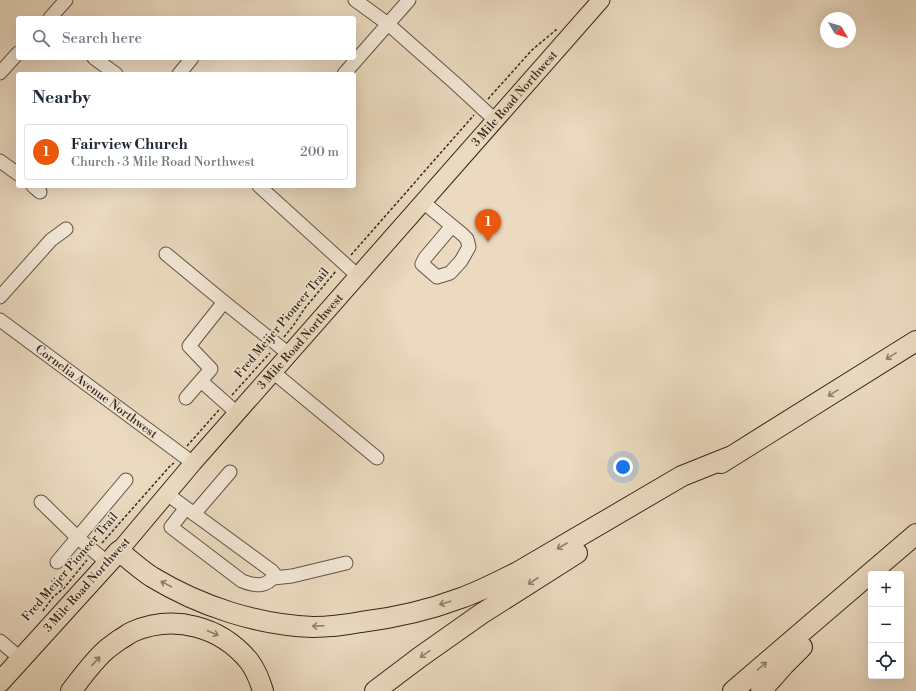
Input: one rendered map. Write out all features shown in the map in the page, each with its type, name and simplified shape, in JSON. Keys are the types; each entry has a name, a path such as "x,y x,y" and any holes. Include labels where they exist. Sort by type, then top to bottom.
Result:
{"highway":[{"path":"375,691 481,614 538,577 916,341"},
{"path":"107,555 201,602 243,616 275,623 313,627 344,625 378,620 460,599 492,586 682,476 732,456"},
{"path":"883,571 916,536"},
{"path":"733,691 916,536"},
{"name":"3 Mile Road Northwest","path":"0,682 21,659 107,555"},
{"path":"762,691 794,656 868,586"},
{"path":"71,691 86,671 107,649 131,632 155,625 181,624 203,628 219,635 235,646 250,662 263,691"}],"main road":[{"name":"3 Mile Road Northwest","path":"107,555 167,494 187,459 232,407 273,372 283,350 358,276 601,0"}],"street":[{"path":"52,16 66,0"},
{"path":"355,0 388,24 495,120"},
{"path":"346,72 409,0"},
{"path":"1,70 16,55"},
{"path":"97,60 113,72"},
{"path":"181,72 190,60"},
{"path":"0,160 16,172"},
{"path":"261,188 358,276"},
{"path":"423,202 452,226"},
{"path":"0,297 51,240 66,229"},
{"path":"166,254 283,350"},
{"path":"186,398 211,369 188,346 224,302"},
{"name":"Cornelia Avenue Northwest","path":"0,320 187,459"},
{"path":"273,372 377,458"},
{"path":"200,381 232,407"},
{"path":"230,472 190,511 171,527 242,581 254,586 263,585 273,578 292,576 346,563"},
{"path":"57,562 126,480"},
{"path":"167,494 272,571 275,575 273,578"},
{"path":"41,502 78,538 107,555"},
{"path":"0,641 21,659"}],"path":[{"name":"Fred Meijer Pioneer Trail","path":"43,612 53,597 64,588 80,567 107,555 171,465 187,459 187,446 232,407 283,350 294,326 305,308 532,50 558,28"}],"place":[{"name":"Fairview Church","path":"488,242"}]}
